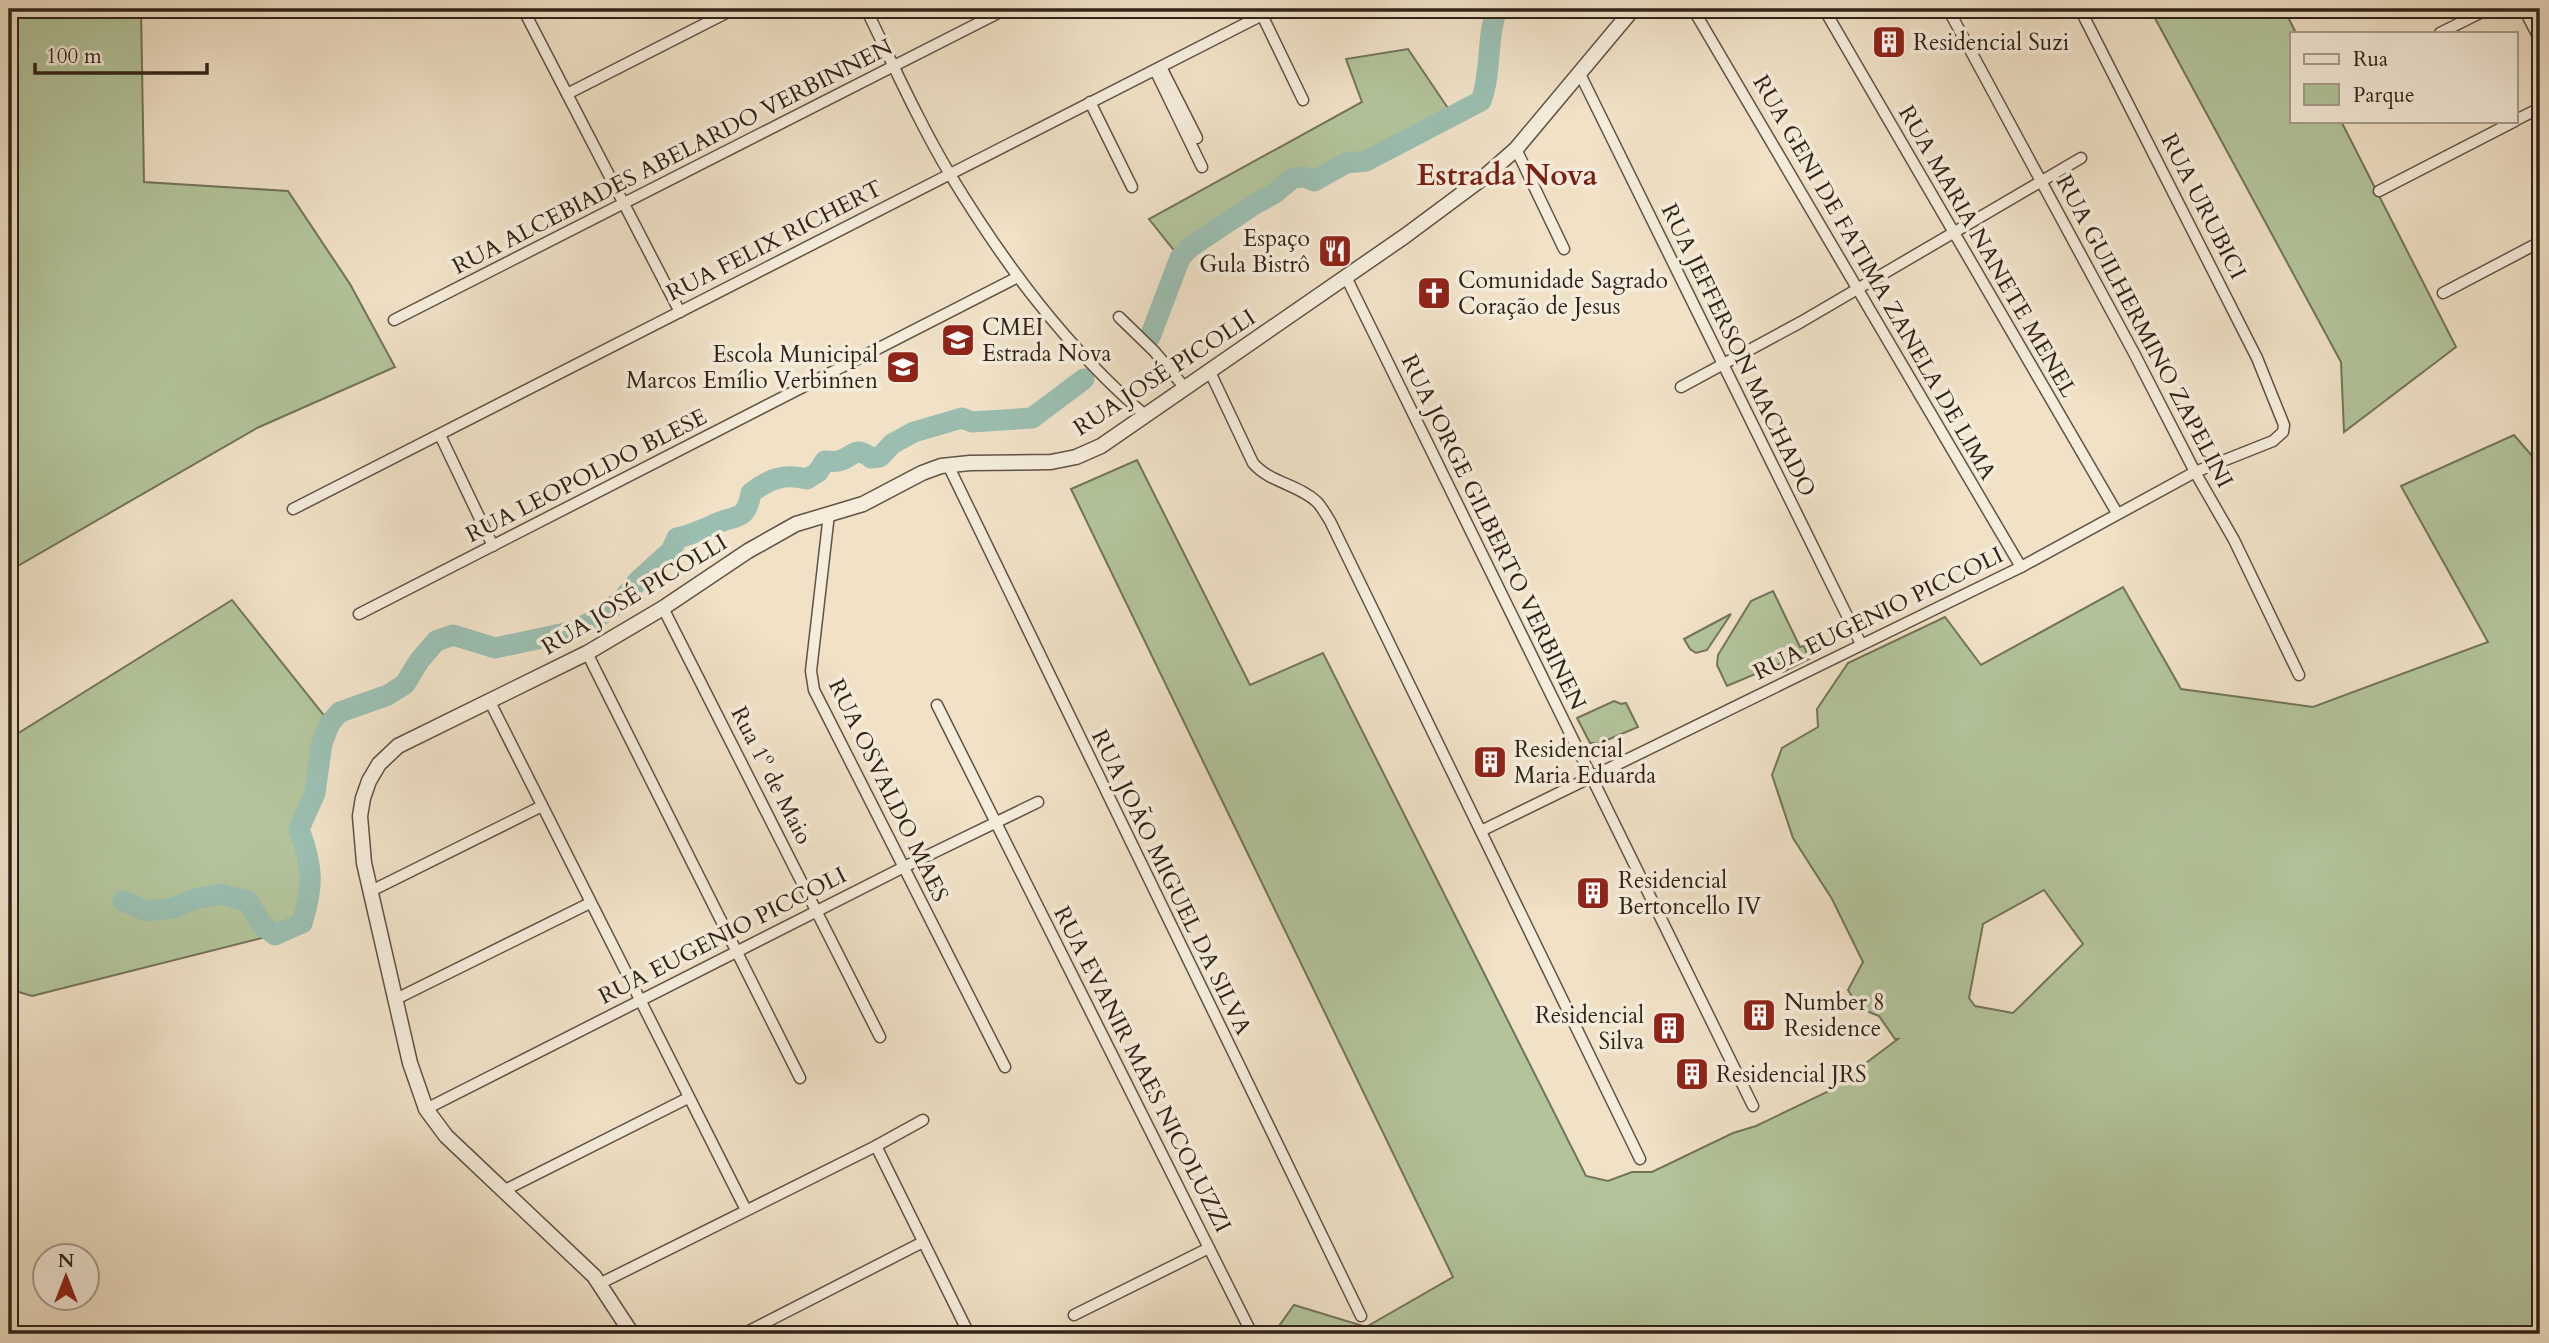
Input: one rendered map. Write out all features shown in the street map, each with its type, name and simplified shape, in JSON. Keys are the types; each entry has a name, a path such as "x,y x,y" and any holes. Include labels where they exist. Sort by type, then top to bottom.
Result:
{"street":[{"path":"523,9 680,312"},
{"path":"567,94 734,9"},
{"path":"866,9 950,174 1018,277 1056,328 1080,354 1146,415"},
{"name":"RUA ALCEBIADES ABELARDO VERBINNEN","path":"394,320 1006,9"},
{"name":"RUA JOSÉ PICOLLI","path":"632,1334 601,1283 446,1136 426,1109 410,1063 394,1000 364,863 360,816 369,781 379,764 398,746 587,653 663,608 719,569 796,524 863,504 922,473 948,465 1065,460 1101,446 1464,193 1516,149 1633,9"},
{"name":"RUA GENI DE FATIMA ZANELA DE LIMA","path":"1693,9 2021,567"},
{"name":"RUA MARIA NANETE MENEL","path":"1824,9 2117,513"},
{"name":"RUA GUILHERMINO ZAPELINI","path":"1948,9 2234,540 2300,675"},
{"name":"RUA URUBICI","path":"2080,9 2257,358 2284,425"},
{"path":"2442,32 2488,9"},
{"path":"2524,9 2540,40"},
{"path":"1268,12 1306,98"},
{"name":"RUA FELIX RICHERT","path":"293,509 1268,12"},
{"path":"1158,68 1197,138"},
{"path":"1158,68 1202,167"},
{"name":"RUA JEFFERSON MACHADO","path":"1580,74 1861,644"},
{"path":"1090,102 1132,187"},
{"path":"2518,119 2540,108"},
{"path":"2379,191 2511,122"},
{"path":"1516,149 1564,249"},
{"path":"1681,387 1858,289 2081,158"},
{"path":"2443,293 2540,242"},
{"name":"RUA LEOPOLDO BLESE","path":"359,614 1018,277"},
{"name":"RUA JORGE GILBERTO VERBINEN","path":"1346,277 1753,1106"},
{"path":"1119,317 1154,351 1185,388"},
{"path":"1210,372 1253,463 1261,472 1300,491 1317,503 1330,521 1640,1159"},
{"name":"RUA EUGENIO PICCOLI","path":"1481,831 2021,567 2195,472 2273,441 2283,432 2284,425"},
{"path":"440,435 493,546"},
{"name":"RUA JOÃO MIGUEL DA SILVA","path":"948,465 1361,1316"},
{"name":"RUA OSVALDO MAES","path":"829,514 811,680 1005,1067"},
{"name":"Rua 1º de Maio","path":"663,608 880,1037"},
{"path":"587,653 800,1078"},
{"path":"490,702 746,1210"},
{"name":"RUA EVANIR MAES NICOLUZZI","path":"937,705 1252,1334"},
{"name":"RUA EUGENIO PICCOLI","path":"426,1109 1038,802"},
{"path":"369,892 542,806"},
{"path":"394,1000 590,903"},
{"path":"503,1191 688,1097"},
{"path":"601,1283 923,1120"},
{"path":"876,1146 970,1334"},
{"path":"743,1334 923,1242"},
{"path":"1074,1315 1209,1248"}],"green space":[{"path":"9,9 141,9 144,182 288,191 350,284 395,367 257,428 9,571"},
{"path":"2150,9 2284,9 2296,32 2290,32 2290,122 2342,122 2456,347 2344,432 2341,362"},
{"path":"1408,49 1454,117 1366,161 1346,163 1314,181 1305,177 1293,178 1275,193 1208,234 1180,258 1149,219 1362,102 1346,59"},
{"path":"2514,435 2540,465 2540,1334 1281,1334 1279,1326 1294,1305 1366,1327 1453,1277 1071,489 1137,460 1250,685 1323,653 1586,1176 1608,1181 1632,1172 1652,1172 1827,1092 1898,1039 1895,1039 1879,1016 1859,1008 1848,990 1863,962 1832,899 1793,838 1772,775 1782,748 1818,727 1817,709 1848,663 1945,617 1981,665 2123,587 2181,689 2313,707 2488,642 2401,486","holes":["2044,890 2083,944 2013,1013 1975,1006 1969,998 1983,924"]},
{"path":"1773,591 1800,647 1804,646 1809,659 1783,672 1779,664 1727,686 1717,665 1718,655 1751,601"},
{"path":"232,600 330,723 322,743 315,793 299,829 310,876 309,897 302,923 274,935 32,996 9,989 9,693 12,737"},
{"path":"1731,614 1707,650 1696,653 1690,649 1684,639"},
{"path":"1614,701 1626,703 1638,727 1600,743 1590,743 1577,718"}],"waterway":[{"path":"1150,337 1180,258 1189,248 1275,193 1293,178 1305,177 1314,181 1346,163 1366,161 1481,101 1487,78 1491,31 1497,9"},
{"path":"123,901 147,911 173,908 194,899 221,894 248,901 262,925 275,935 302,923 309,898 310,876 299,829 315,793 322,743 330,723 340,712 388,695 405,684 436,641 453,635 495,648 570,632 591,622 621,601 639,580 671,551 677,538 743,513 751,493 764,484 784,477 807,479 818,472 825,461 843,460 857,452 871,458 880,457 892,444 914,432 962,418 972,422 1032,418 1084,379"}],"place":[{"name":"Residencial Suzi","path":"1889,42"},
{"name":"Espaço Gula Bistrô","path":"1335,251"},
{"name":"Comunidade Sagrado Coração de Jesus","path":"1434,293"},
{"name":"CMEI Estrada Nova","path":"958,340"},
{"name":"Escola Municipal Marcos Emílio Verbinnen","path":"903,367"},
{"name":"Residencial Maria Eduarda","path":"1490,762"},
{"name":"Residencial Bertoncello IV","path":"1593,893"},
{"name":"Number 8 Residence","path":"1759,1015"},
{"name":"Residencial Silva","path":"1669,1028"},
{"name":"Residencial JRS","path":"1692,1074"}],"district":[{"name":"Estrada Nova","path":"1507,175"}]}
